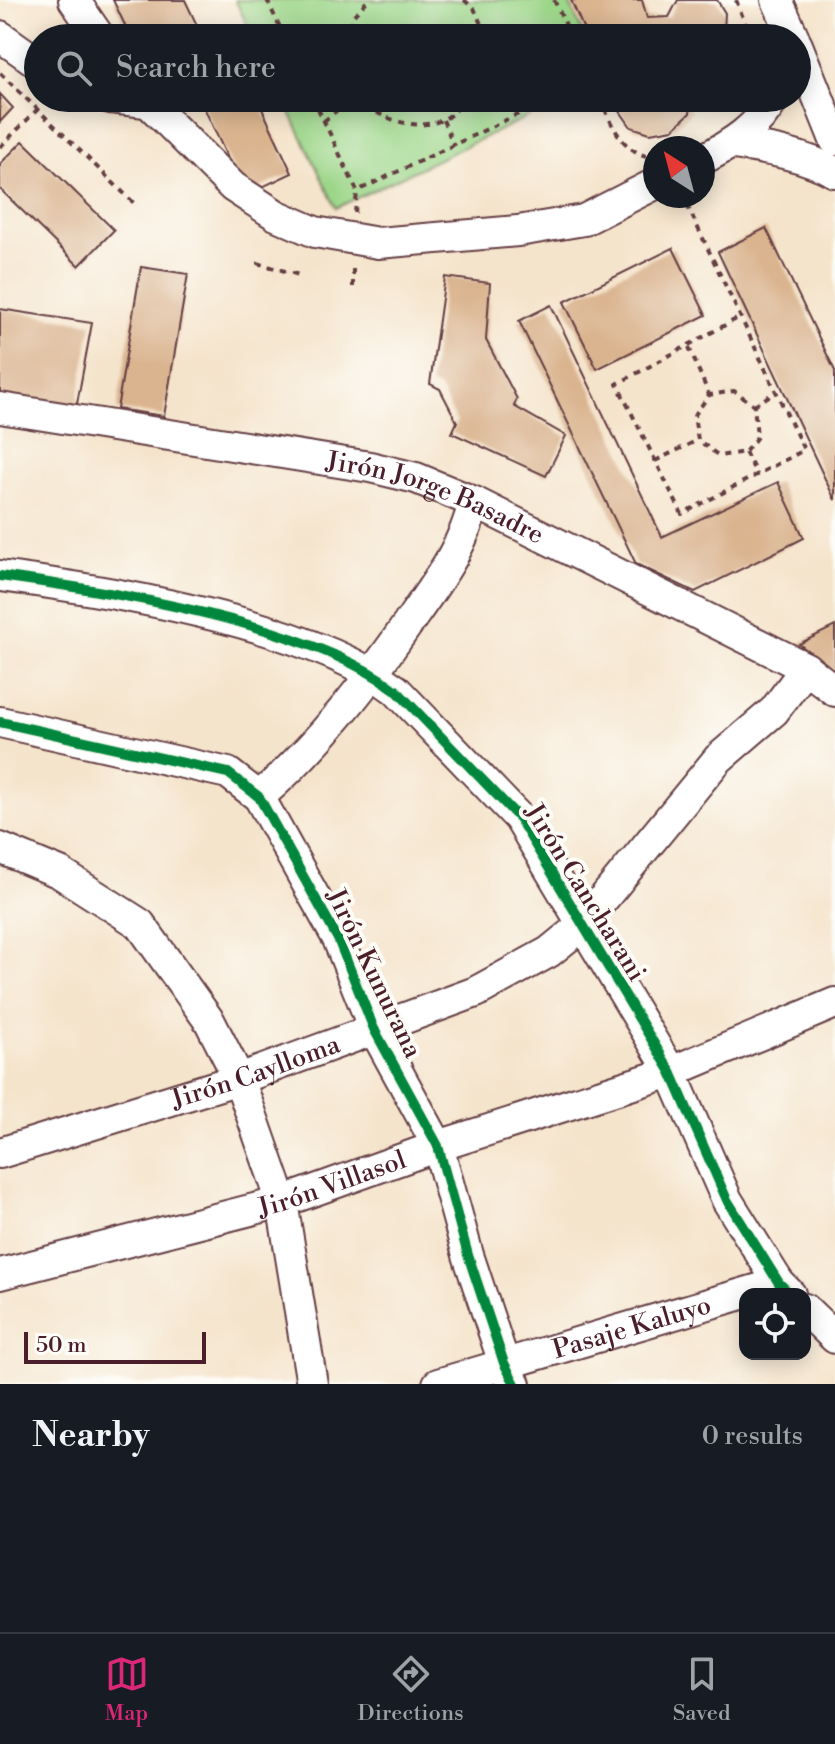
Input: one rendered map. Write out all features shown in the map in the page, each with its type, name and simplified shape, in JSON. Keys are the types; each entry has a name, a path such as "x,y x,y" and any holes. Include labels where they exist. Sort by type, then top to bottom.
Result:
{"street":[{"path":"74,0 90,24"},
{"path":"777,0 787,24"},
{"path":"0,36 24,53"},
{"path":"811,81 835,140"},
{"path":"157,112 233,187 276,215 315,232 378,243 518,231 584,220 643,190"},
{"path":"715,153 733,144 767,112"},
{"path":"733,144 777,151 819,163 835,172"},
{"name":"Jirón Jorge Basadre","path":"0,408 370,467 416,478 474,502 806,668 835,691"},
{"path":"259,797 302,759 374,673 454,557 469,526 474,502"},
{"name":"Jirón Cancharani","path":"0,576 90,588 273,633 374,673 396,690 519,818 671,1072 727,1200 784,1288"},
{"name":"Jirón Caylloma","path":"0,1153 239,1079 476,992 549,952 581,926 718,759 774,711 806,668"},
{"name":"Jirón Kunurana","path":"0,722 228,773 259,797 338,939 374,1029 438,1146 510,1374"},
{"path":"0,848 60,873 140,924 194,996 239,1079 282,1202 312,1384"},
{"name":"Jirón Villasol","path":"0,1274 282,1202 438,1146 671,1072 835,1003"},
{"name":"Pasaje Kaluyo","path":"438,1384 510,1374 739,1302"},
{"path":"811,1315 835,1338"}],"path":[{"path":"267,0 278,24"},
{"path":"351,24 353,16 368,0"},
{"path":"464,0 474,8 481,24"},
{"path":"554,0 565,24"},
{"path":"736,0 745,24"},
{"path":"0,73 24,96"},
{"path":"0,147 35,112"},
{"path":"41,112 136,205"},
{"path":"320,112 357,191 523,112"},
{"path":"324,121 335,112"},
{"path":"375,112 398,124 443,120 452,112"},
{"path":"606,112 616,133 630,151 643,153"},
{"path":"443,120 454,146"},
{"path":"688,208 804,450 682,514 617,384 740,317"},
{"path":"257,263 299,275"},
{"path":"689,347 709,395"},
{"path":"734,391 754,405 757,437 745,452 719,456 698,440 694,416 709,395 734,391"},
{"path":"754,405 776,392"},
{"path":"655,461 698,440"},
{"path":"745,452 757,475"}],"green space":[{"path":"235,0 568,0 579,24 247,24"},
{"path":"290,112 538,112 336,208"}],"building":[{"path":"113,0 185,0 196,24 124,24"},
{"path":"571,0 642,0 647,18 669,17 678,0 717,0 725,13 724,24 581,24"},
{"path":"0,94 13,108 0,122"},
{"path":"206,112 264,112 292,173 245,195"},
{"path":"620,112 690,112 673,129 650,133 631,127"},
{"path":"23,141 114,230 79,266 0,189 0,164"},
{"path":"766,228 835,371 835,500 718,252"},
{"path":"673,248 706,315 597,369 564,302"},
{"path":"141,267 188,274 164,416 117,409"},
{"path":"445,277 490,283 486,340 517,399 514,406 566,436 546,476 452,433 457,422 440,389 430,384"},
{"path":"551,305 662,537 778,482 804,538 695,592 636,564 519,321"},
{"path":"0,309 92,323 76,409 0,397"},
{"path":"835,626 835,672 799,644"}],"cycle path":[{"path":"0,576 151,601 261,628 358,666 396,690 519,818 671,1072 727,1200 784,1288"},
{"path":"0,722 228,773 259,797 338,939 374,1029 438,1146 468,1255 504,1363 515,1384"}]}
